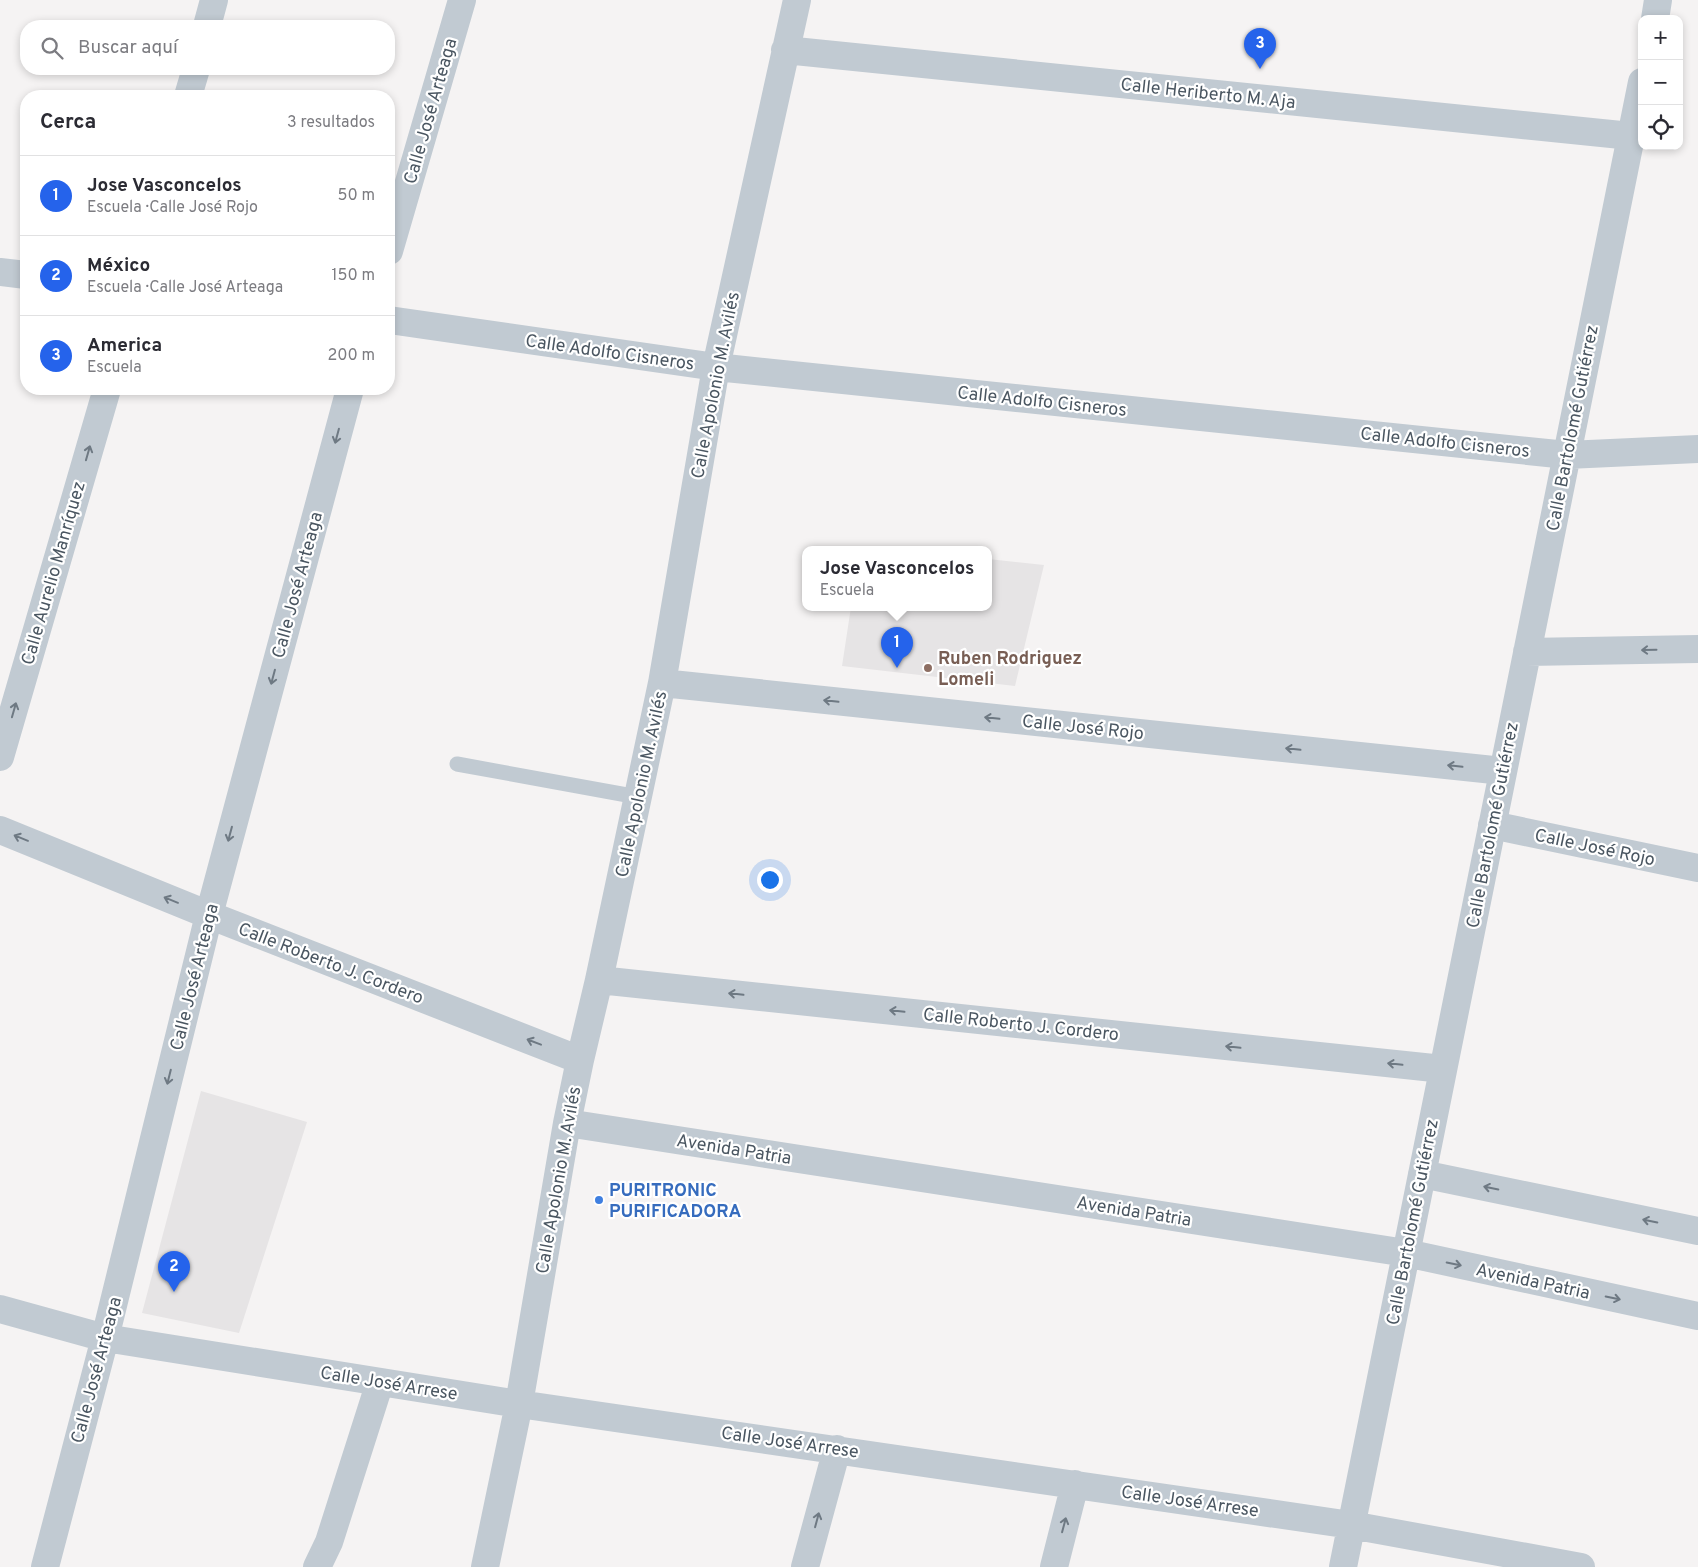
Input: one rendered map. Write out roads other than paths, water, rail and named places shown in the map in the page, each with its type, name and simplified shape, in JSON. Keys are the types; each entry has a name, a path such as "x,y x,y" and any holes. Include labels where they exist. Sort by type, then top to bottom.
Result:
{"street":[{"path":"209,20 214,0"},
{"name":"Calle José Arteaga","path":"395,230 462,0"},
{"name":"Calle Apolonio M. Avilés","path":"485,1567 519,1404 567,1123 662,683 716,367 797,0"},
{"path":"1656,15 1658,0"},
{"name":"Calle Heriberto M. Aja","path":"785,50 1631,136"},
{"path":"190,90 194,75"},
{"name":"Calle Bartolomé Gutiérrez","path":"1343,1567 1638,102"},
{"path":"0,272 20,274"},
{"name":"Calle Adolfo Cisneros","path":"395,321 716,367 1566,455 1698,449"},
{"name":"Calle Aurelio Manríquez","path":"0,756 105,395"},
{"name":"Calle José Arteaga","path":"44,1567 105,1338 209,916 348,395"},
{"path":"1527,652 1698,649"},
{"name":"Calle José Rojo","path":"662,683 1503,771"},
{"name":"Calle José Rojo","path":"1492,825 1698,868"},
{"name":"Calle Roberto J. Cordero","path":"0,830 209,916 580,1060"},
{"name":"Calle Roberto J. Cordero","path":"599,980 1443,1069"},
{"name":"Avenida Patria","path":"567,1123 1406,1253 1698,1316"},
{"path":"1422,1174 1698,1231"},
{"name":"Calle José Arrese","path":"0,1309 105,1338 519,1404 1351,1525 1581,1567"},
{"path":"317,1567 328,1542 380,1382"},
{"path":"805,1567 837,1449"},
{"path":"1054,1567 1075,1484"}],"lane":[{"path":"457,764 638,798"}],"place":[{"name":"America","path":"1260,69"},
{"name":"Jose Vasconcelos","path":"897,668"},
{"name":"Ruben Rodriguez Lomeli","path":"928,668"},
{"name":"PURITRONIC PURIFICADORA","path":"599,1200"},
{"name":"México","path":"174,1292"}]}
